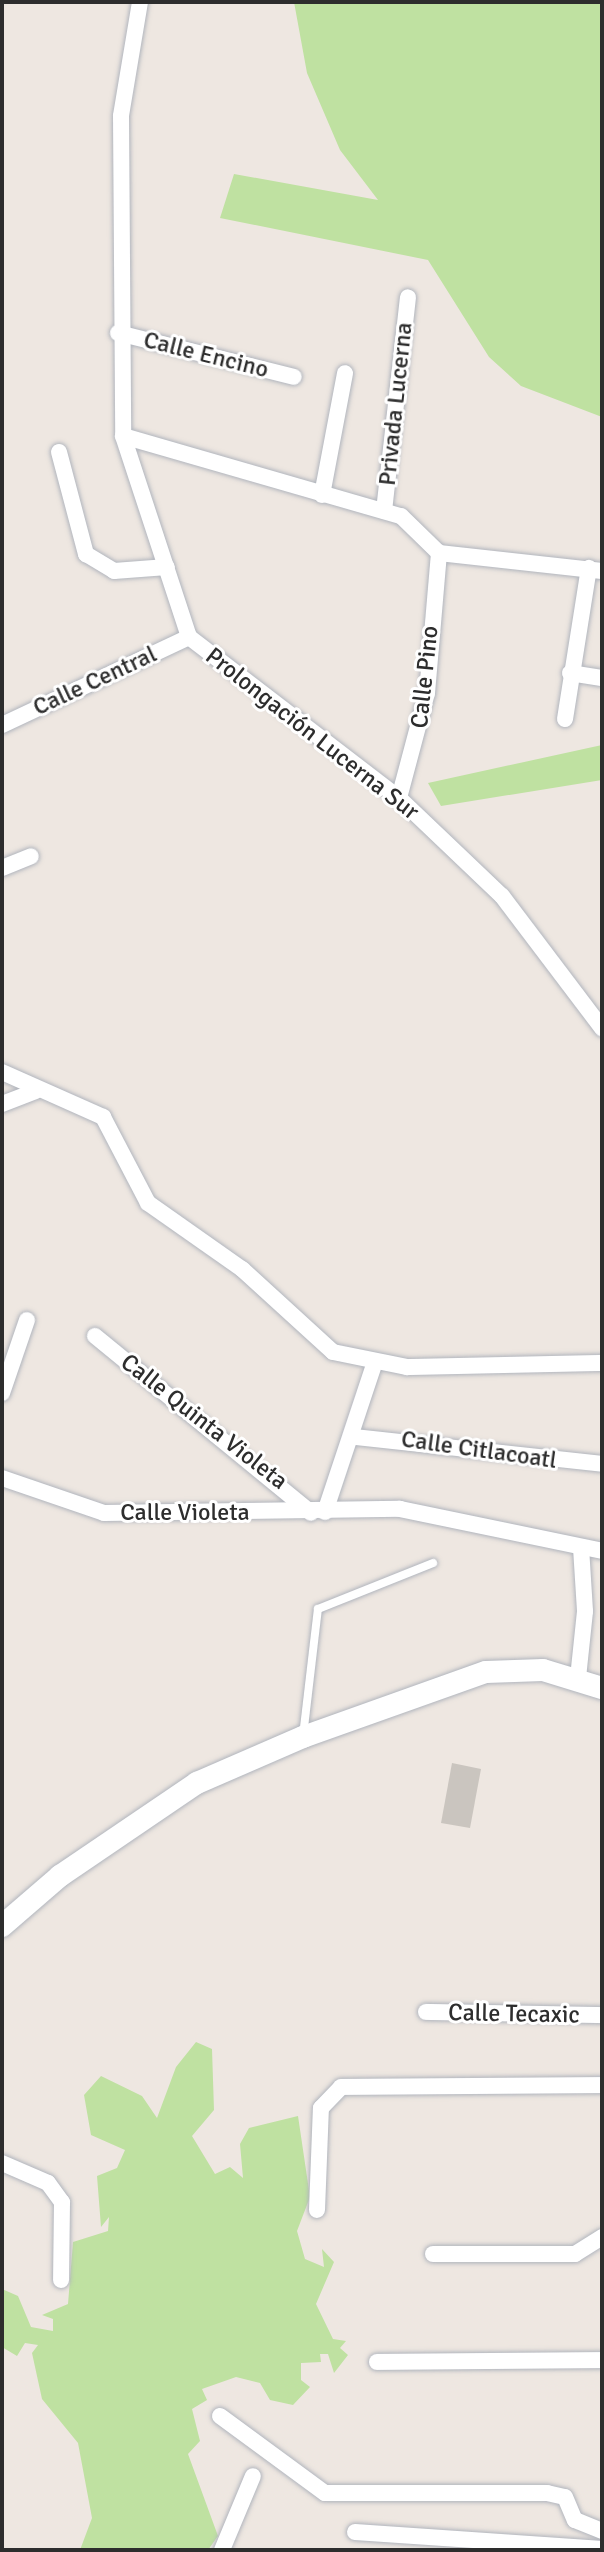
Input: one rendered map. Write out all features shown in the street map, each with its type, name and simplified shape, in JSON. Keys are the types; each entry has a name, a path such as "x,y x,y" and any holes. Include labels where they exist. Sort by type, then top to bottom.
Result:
{"main road":[{"path":"2,1926 60,1876 197,1783 303,1737 486,1672 578,1678 602,1688"}],"street":[{"name":"Prolongación Lucerna Sur","path":"140,2 121,116 118,333 123,436 189,637 399,798 502,896 602,1028"},
{"name":"Privada Lucerna","path":"384,511 408,297"},
{"name":"Calle Encino","path":"118,333 294,377"},
{"path":"322,495 345,373"},
{"path":"123,436 401,516 439,553 595,569 570,673 565,719"},
{"path":"59,452 86,554 114,571 167,567"},
{"name":"Calle Pino","path":"399,798 427,693 439,553"},
{"name":"Calle Central","path":"2,725 189,637"},
{"path":"570,673 602,678"},
{"path":"2,868 31,856"},
{"path":"2,1072 36,1091 103,1117 148,1203 242,1269 323,1346 375,1362 602,1363"},
{"path":"2,1104 36,1091"},
{"path":"2,1393 27,1320"},
{"name":"Calle Quinta Violeta","path":"95,1336 318,1512"},
{"path":"318,1512 355,1437 375,1362"},
{"name":"Calle Citlacoatl","path":"355,1437 602,1464"},
{"name":"Calle Violeta","path":"2,1478 104,1513 400,1509 602,1551"},
{"path":"578,1678 594,1613 581,1548"},
{"name":"Calle Tecaxic","path":"426,2012 602,2015"},
{"path":"317,2210 321,2108 341,2087 602,2085"},
{"path":"2,2163 48,2183 62,2202 61,2280"},
{"path":"433,2254 575,2254 602,2237"},
{"path":"377,2362 602,2360"},
{"path":"220,2416 325,2493 547,2493 565,2497 575,2520 602,2531"},
{"path":"222,2550 253,2476"},
{"path":"355,2532 602,2549"}],"lane":[{"path":"303,1737 318,1609 433,1563"}],"green space":[{"path":"294,2 602,2 602,417 521,386 489,357 428,260 220,218 234,174 378,200 340,150 307,73"},
{"path":"602,745 602,780 441,806 428,783"},
{"path":"196,2042 212,2049 214,2110 192,2136 215,2174 230,2167 243,2178 240,2144 249,2128 298,2116 310,2197 297,2231 305,2259 324,2267 322,2249 334,2262 316,2304 333,2339 346,2341 340,2348 348,2355 334,2373 328,2354 320,2354 321,2362 301,2363 301,2380 310,2387 293,2405 270,2400 260,2383 236,2377 202,2389 207,2400 192,2409 200,2441 188,2454 218,2536 208,2550 80,2550 92,2518 78,2443 42,2399 32,2353 38,2345 25,2343 17,2356 2,2347 2,2289 18,2296 31,2327 53,2331 53,2319 42,2315 68,2304 73,2242 108,2231 109,2217 101,2227 97,2176 117,2168 125,2150 91,2135 84,2095 101,2076 142,2096 157,2118 176,2067"}],"building":[{"path":"452,1763 481,1769 470,1828 441,1823"}]}
